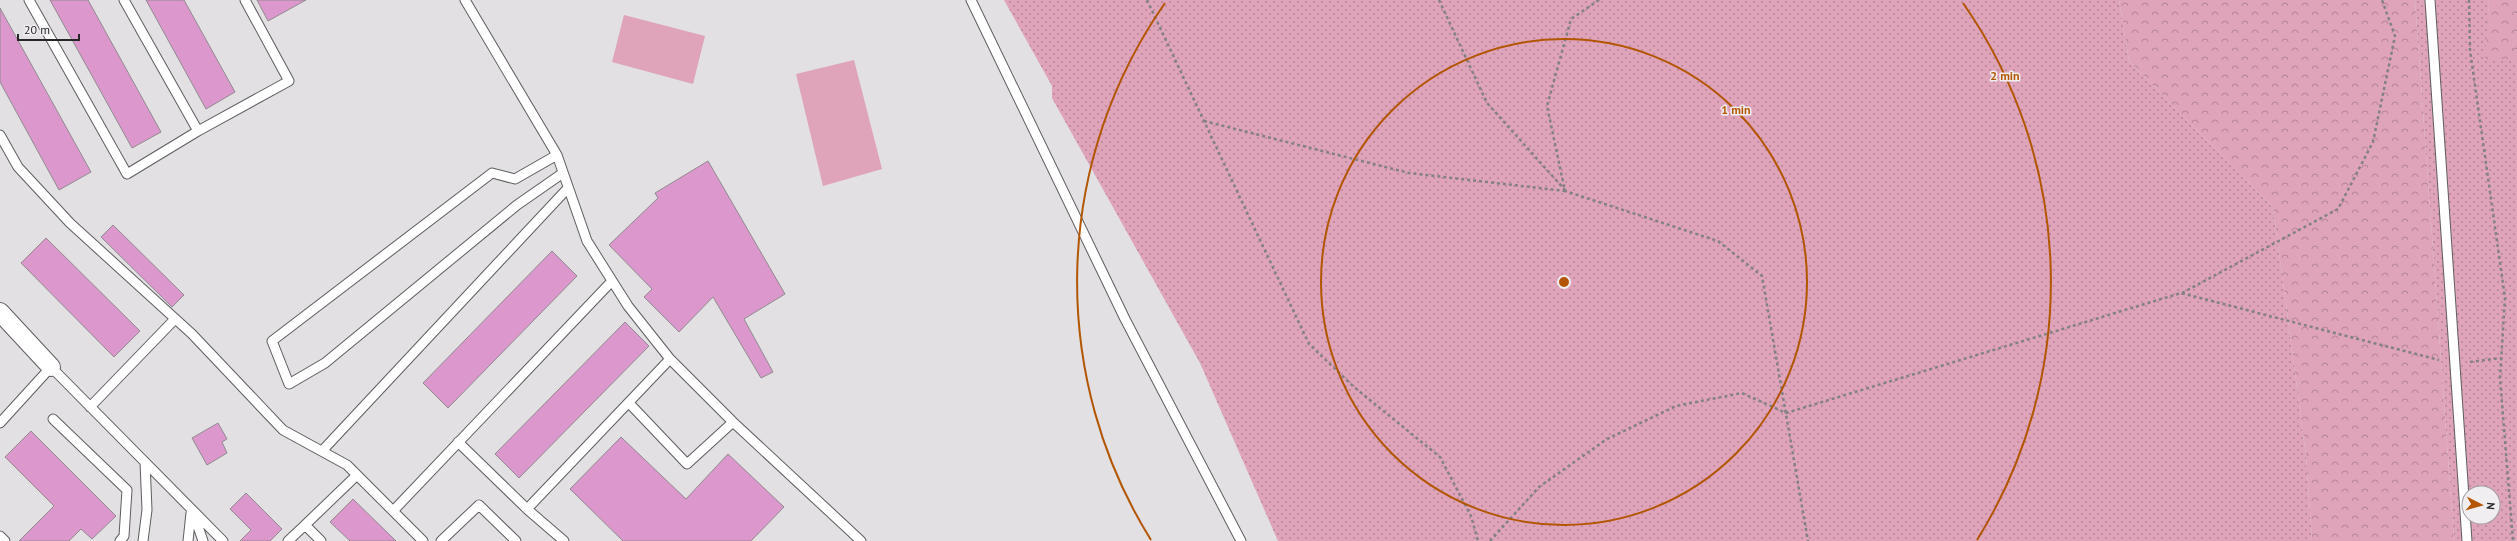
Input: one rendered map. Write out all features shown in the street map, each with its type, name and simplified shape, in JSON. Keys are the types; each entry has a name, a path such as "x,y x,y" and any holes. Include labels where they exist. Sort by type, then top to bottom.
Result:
{"street":[{"path":"2,318 51,367"}],"lane":[{"path":"29,0 126,174 289,81 245,0"},
{"path":"124,0 198,132"},
{"path":"464,0 557,155 586,241 628,306 670,359 733,422 861,541"},
{"path":"971,0 1125,319 1241,541"},
{"path":"2430,0 2453,364 2467,541"},
{"path":"0,135 18,167 70,223 174,319 283,430 347,465 423,541"},
{"path":"557,155 515,178 492,173 272,341 289,384 325,362 517,205 563,173"},
{"path":"322,451 568,188"},
{"path":"393,511 612,281"},
{"path":"90,407 174,319"},
{"path":"528,508 670,359"},
{"path":"0,423 51,367 224,541"},
{"path":"629,403 687,464 733,422"},
{"path":"53,419 127,490 124,536 120,541"},
{"path":"458,442 564,541"},
{"path":"143,541 147,510 145,462"},
{"path":"288,541 357,475"},
{"path":"441,541 479,505 516,541"},
{"path":"189,540 192,509"},
{"path":"192,509 203,541"},
{"path":"305,525 321,541"},
{"path":"0,536 5,541"}],"path":[{"path":"1147,0 1309,344 1354,387 1440,457 1471,516 1478,541"},
{"path":"1439,0 1487,103 1565,191"},
{"path":"1565,191 1547,106 1571,18 1599,0"},
{"path":"1490,541 1539,487 1607,439 1676,406 1742,393 1786,413 2181,293 2338,209 2373,142 2395,36 2382,0"},
{"path":"2469,0 2470,50 2505,298 2500,378 2513,541"},
{"path":"1204,121 1409,174 1565,191 1718,242 1762,276 1808,541"},
{"path":"2181,293 2453,364 2501,358"}],"green space":[{"path":"1004,0 2119,0 2129,61 2273,207 2306,456 2312,541 1278,541 1200,363 1052,98 1052,86"},
{"path":"2119,0 2415,0 2454,541 2312,541 2306,456 2273,207 2129,61"},
{"path":"2415,0 2489,0 2486,59 2517,59 2517,541 2454,541"},
{"path":"2489,0 2517,0 2517,59 2485,59"},
{"path":"624,15 705,36 693,84 612,62"},
{"path":"854,60 882,169 823,186 796,74"}],"building":[{"path":"50,0 88,0 161,132 132,148"},
{"path":"146,0 184,0 235,92 206,109"},
{"path":"257,0 306,0 268,21"},
{"path":"0,8 91,172 59,190 0,82"},
{"path":"708,161 785,294 744,319 773,372 761,378 713,297 679,332 644,297 652,289 609,245 658,198 655,193"},
{"path":"113,225 184,295 172,307 101,237"},
{"path":"46,238 140,331 114,357 21,263"},
{"path":"552,251 577,276 448,408 423,383"},
{"path":"625,322 649,346 519,478 495,454"},
{"path":"218,423 227,439 222,442 227,453 207,465 192,438"},
{"path":"31,431 116,516 92,539 81,529 69,541 19,541 54,506 5,457"},
{"path":"621,437 686,499 728,454 784,507 751,541 623,541 570,489"},
{"path":"246,493 282,529 270,541 240,541 251,530 230,509"},
{"path":"353,499 396,541 350,541 330,522"}]}
